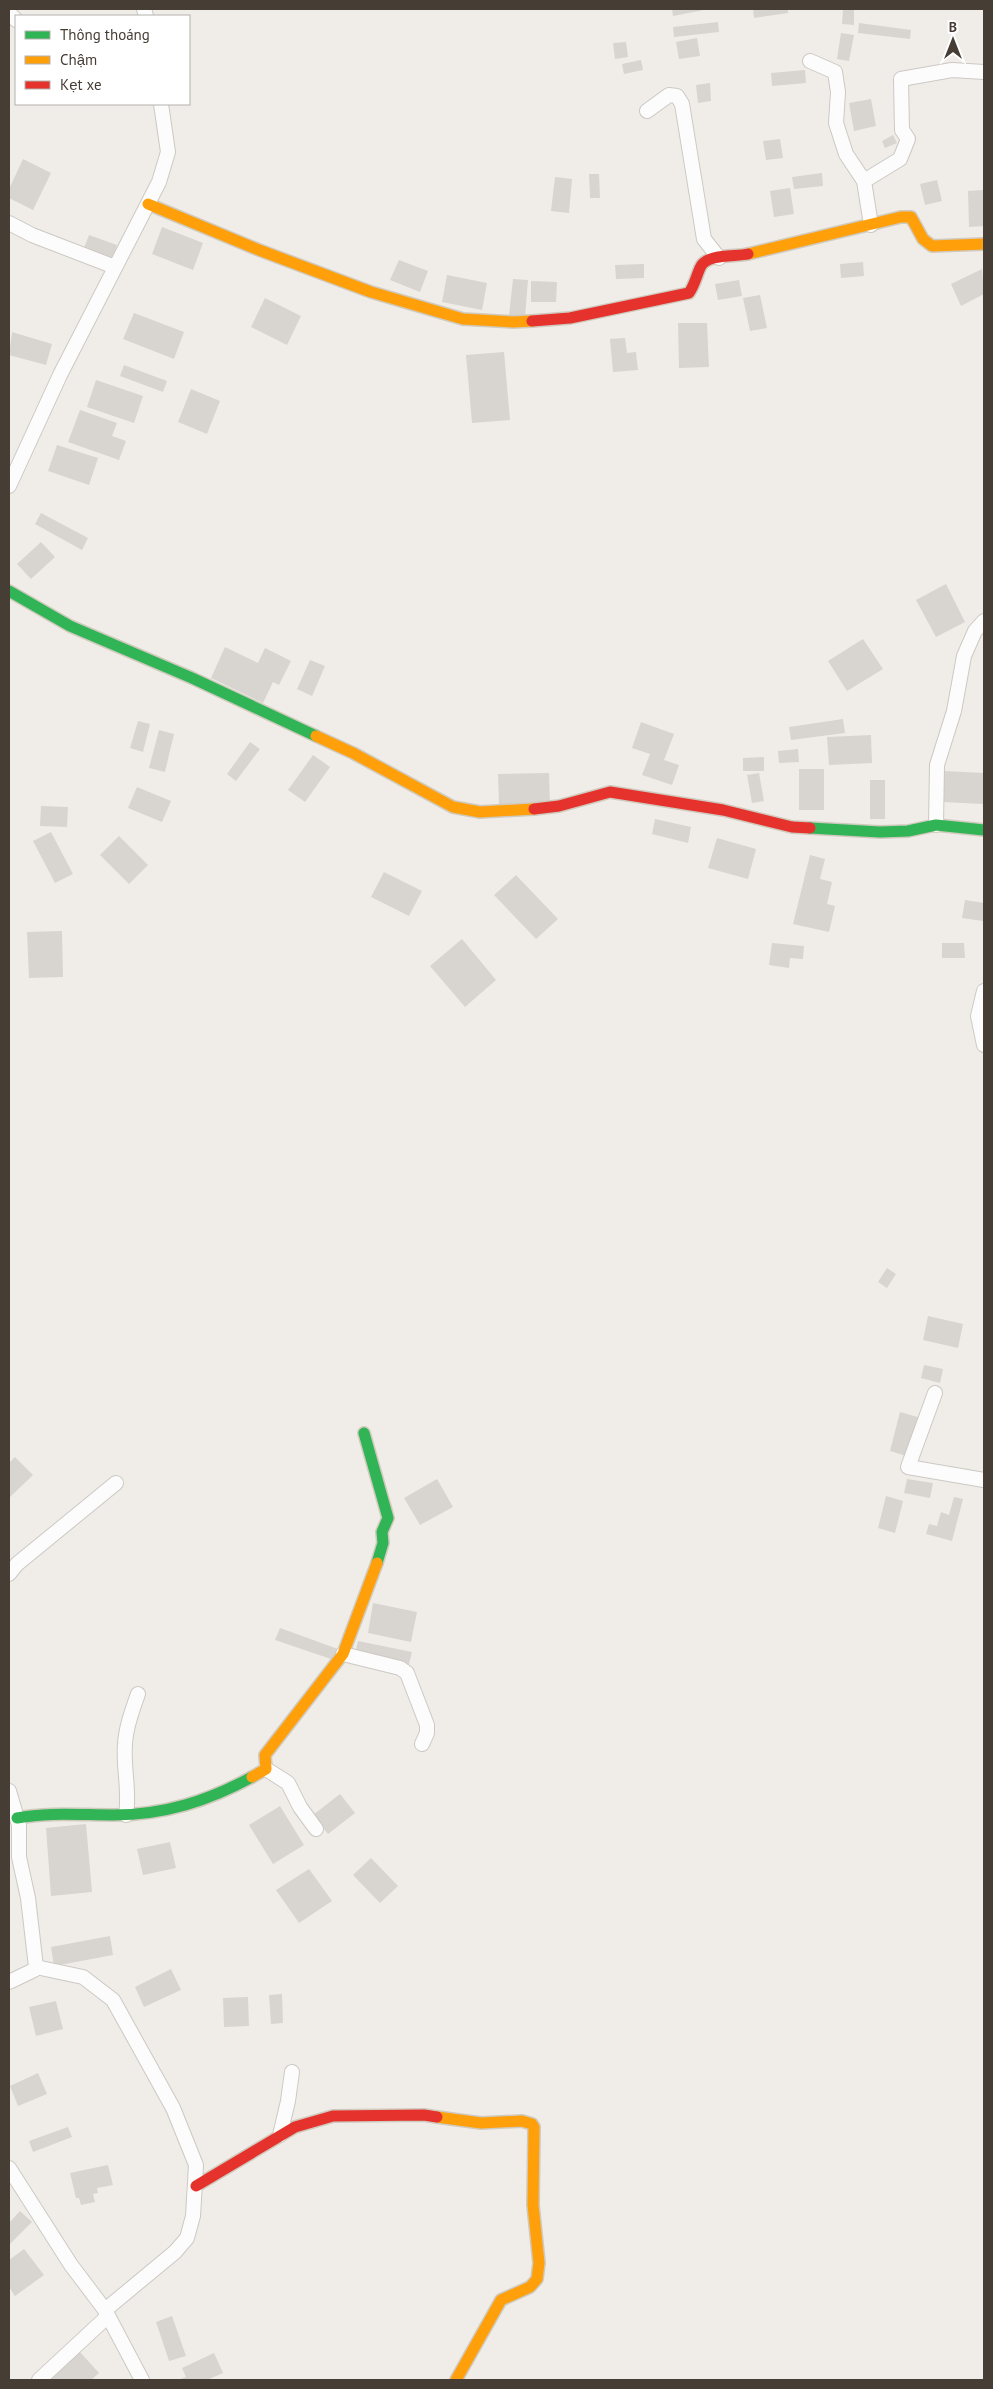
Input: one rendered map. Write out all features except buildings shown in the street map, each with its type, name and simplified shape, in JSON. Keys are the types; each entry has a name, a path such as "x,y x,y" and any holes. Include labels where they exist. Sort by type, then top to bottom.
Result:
{"street":[{"path":"810,61 836,72 838,92 836,122 846,154 864,181 871,225"},
{"path":"864,181 900,159 908,140 902,130 901,79 952,70 984,72"},
{"path":"646,111 669,94 677,96 682,104 704,239 719,258"},
{"path":"9,486 60,375 148,204 167,161 167,140 159,105"},
{"path":"148,204 258,250 372,292 438,313 474,321 542,321 570,318 689,292 697,281 703,263 708,260 740,256 908,217 913,221 923,239 932,246 984,244"},
{"path":"9,222 32,235 116,267"},
{"path":"9,591 70,626 192,678 353,753 452,807 480,812 517,811 559,806 610,792 723,810 792,827 908,832 936,825 984,830"},
{"path":"936,825 938,765 954,711 964,656 976,631 984,621"},
{"path":"984,991 978,1016 984,1046"},
{"path":"935,1393 908,1467 984,1480"},
{"path":"266,1769 265,1755 343,1654 384,1543 382,1532 388,1518 364,1433"},
{"path":"9,1574 32,1552 116,1483"},
{"path":"343,1654 400,1668 407,1673 426,1724 426,1733 422,1744"},
{"path":"126,1815 129,1799 124,1745 129,1718 138,1694"},
{"path":"15,1825 48,1813 126,1815 172,1810 214,1798 266,1769"},
{"path":"266,1769 288,1783 300,1807 316,1829"},
{"path":"9,1791 19,1857 28,1898 36,1967"},
{"path":"9,1982 34,1970 36,1967"},
{"path":"36,1967 83,1977 100,1988 120,2010 173,2108 196,2165 194,2216 187,2238 175,2252 106,2313 39,2380"},
{"path":"280,2136 292,2072"},
{"path":"196,2186 280,2136 310,2121 333,2116 369,2114 424,2115 481,2123 522,2121 532,2124 534,2127 533,2203 539,2265 537,2279 533,2285 506,2296 502,2300 456,2380"},
{"path":"9,2168 71,2265 106,2313 142,2380"}],"traffic: fast":[{"path":"9,591 70,626 192,678 316,736"},
{"path":"810,828 880,832 908,831 936,825 984,830"},
{"path":"364,1433 388,1518 382,1532 383,1543 377,1563"},
{"path":"17,1818 53,1814 132,1814 168,1809 202,1800 252,1777"}],"traffic: slow":[{"path":"148,204 259,250 371,292 463,319 513,322 532,321"},
{"path":"748,254 901,217 911,217 923,239 932,246 984,244"},
{"path":"316,736 353,753 453,807 480,812 534,809"},
{"path":"252,1777 266,1769 265,1755 343,1654 377,1563"},
{"path":"437,2117 481,2123 522,2121 532,2124 534,2127 533,2205 539,2263 537,2279 530,2287 501,2300 456,2380"}],"traffic: jam":[{"path":"532,321 570,318 689,293 703,263 721,256 748,254"},
{"path":"534,809 559,806 610,792 723,810 792,827 810,828"},
{"path":"196,2186 295,2127 333,2116 424,2115 437,2117"}]}
